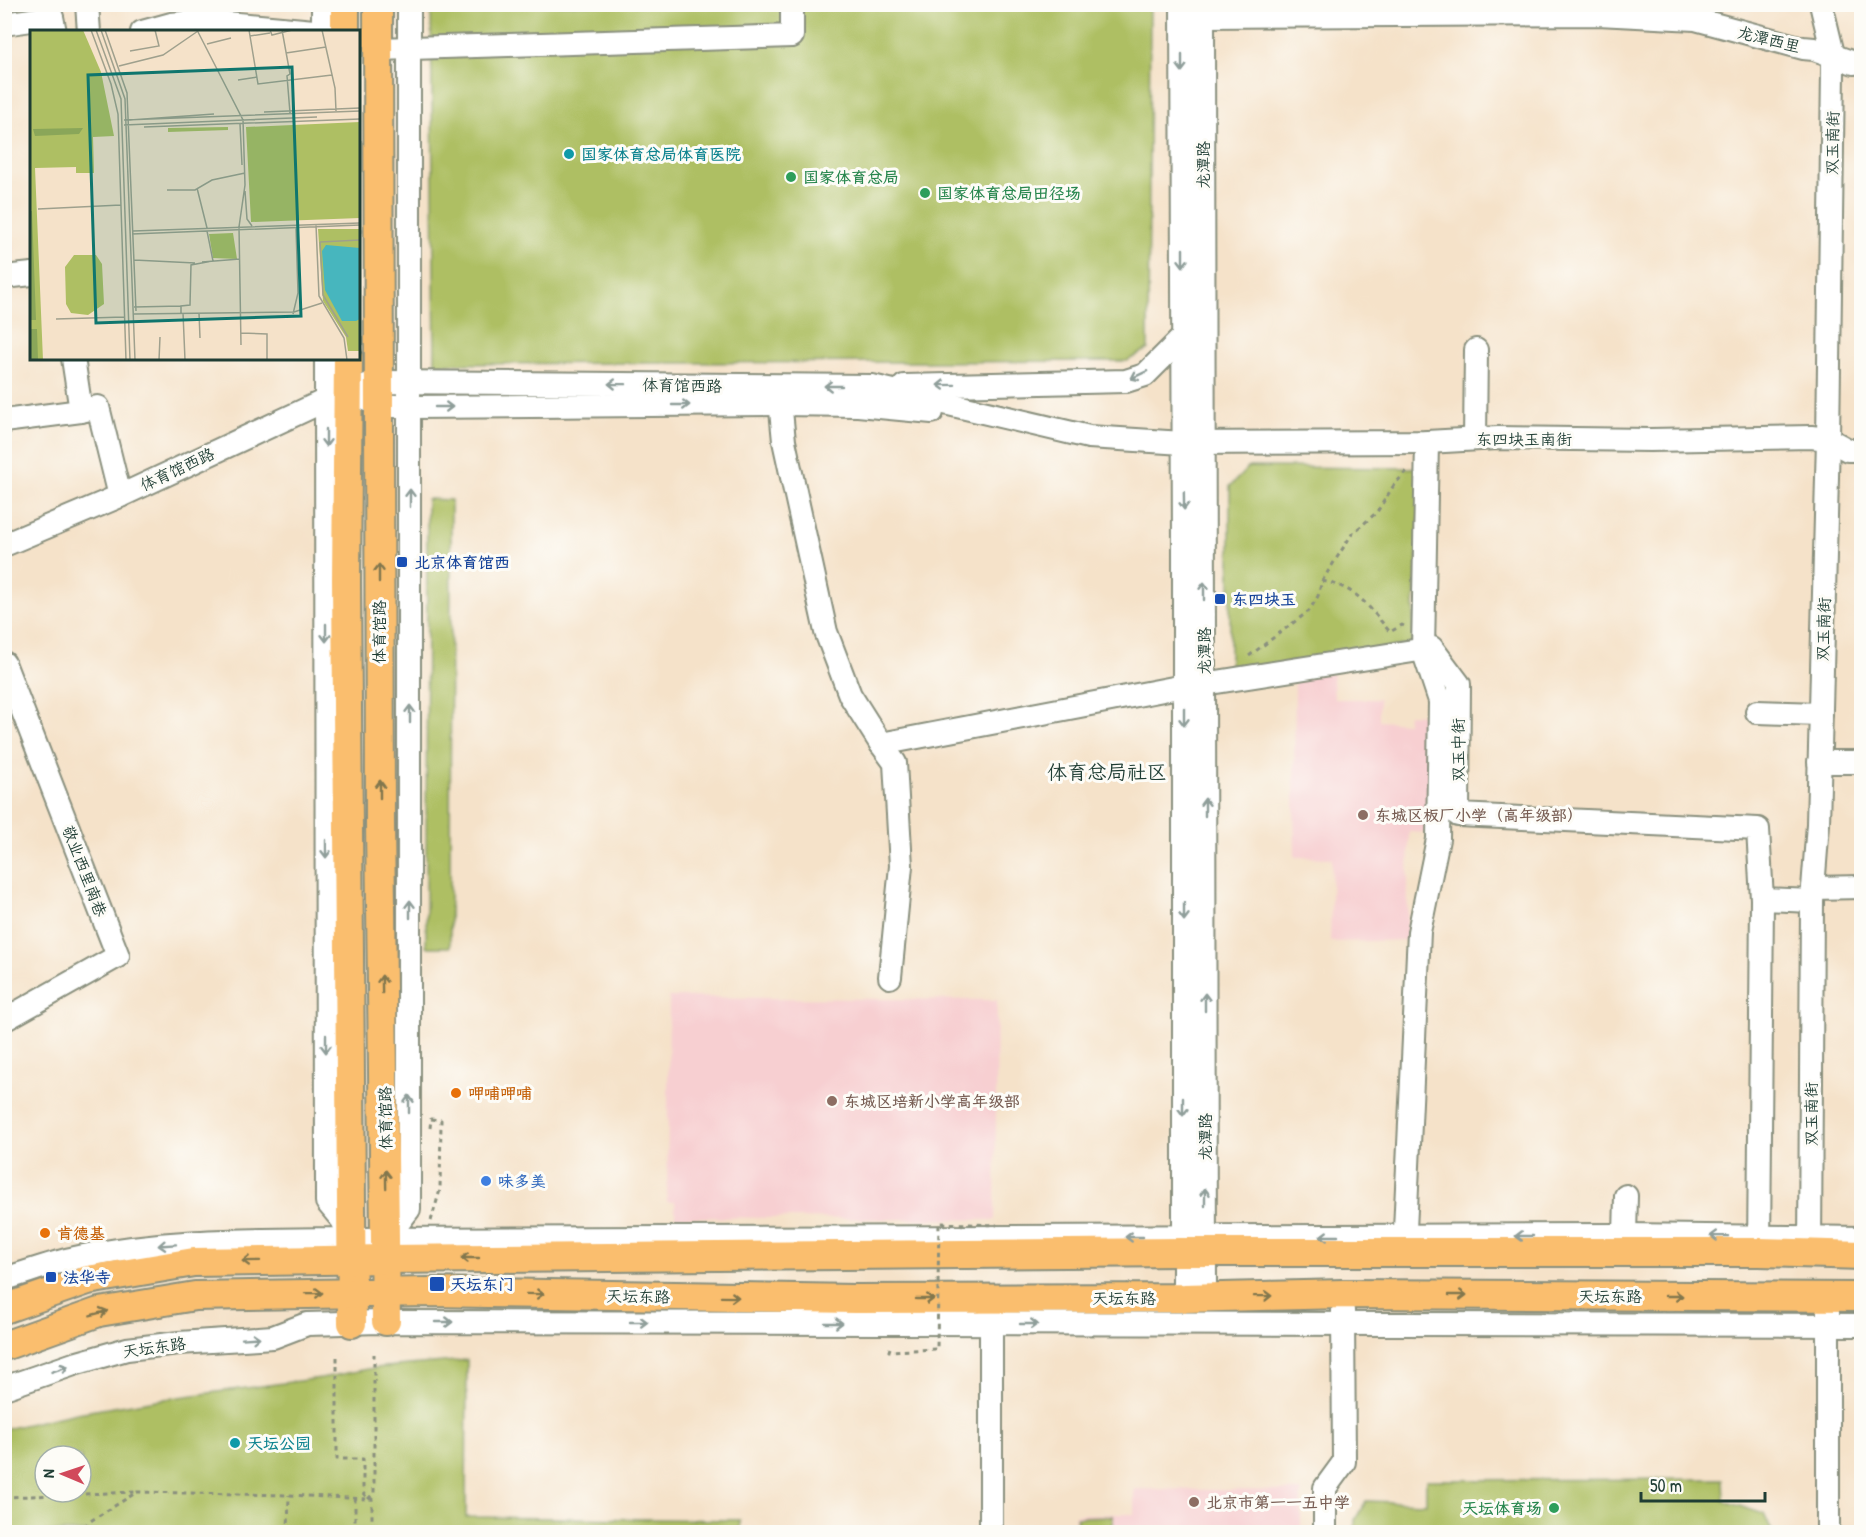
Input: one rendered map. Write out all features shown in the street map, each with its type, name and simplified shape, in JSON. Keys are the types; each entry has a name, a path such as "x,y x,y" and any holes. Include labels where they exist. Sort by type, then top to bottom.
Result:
{"main road":[{"name":"体育馆路","path":"378,4 380,824 386,1249"},
{"name":"体育馆路","path":"347,360 337,395 345,580 352,1323"},
{"path":"4,1309 88,1280 194,1262 351,1249 1194,1244 1760,1244 1810,1245 1862,1254"},
{"path":"386,1249 386,1322"},
{"name":"天坛东路","path":"4,1346 99,1312 195,1296 351,1292 991,1311 1194,1298 1343,1294 1862,1297"}],"street":[{"path":"87,4 89,30"},
{"path":"323,4 337,26"},
{"path":"386,1249 409,1209 409,4"},
{"path":"378,49 792,36 792,4"},
{"name":"龙潭路","path":"1182,4 1183,337 1193,443"},
{"name":"双玉南街","path":"1810,1245 1813,894 1821,714 1828,439 1833,54 1821,4"},
{"name":"龙潭路","path":"1194,1298 1193,443 1203,10"},
{"name":"龙潭西里","path":"1203,10 1598,14 1695,19 1833,54 1854,63"},
{"path":"4,24 52,16 55,30"},
{"path":"149,30 171,24 204,21 337,26"},
{"path":"4,277 30,274"},
{"path":"872,386 1126,381 1145,375 1183,337"},
{"path":"1475,439 1476,350"},
{"path":"75,360 89,409 120,496"},
{"path":"327,360 337,395"},
{"name":"体育馆西路","path":"4,544 120,496 337,395 379,393 410,381 779,395 1014,420"},
{"name":"体育馆西路","path":"379,393 410,407 779,395 872,386 1089,437 1193,443"},
{"path":"779,395 786,451 826,632 850,695 895,763 901,866 890,976"},
{"path":"4,421 89,409"},
{"name":"东四块玉南街","path":"1193,443 1811,437 1828,439 1848,450 1862,450"},
{"path":"1427,442 1423,641 1440,701 1438,839 1419,932 1404,1244 1625,1235 1760,1244 1762,899 1862,887"},
{"path":"881,744 1194,685 1237,680 1423,641"},
{"name":"双玉中街","path":"1423,641 1432,648 1459,684 1458,814 1758,829 1762,899"},
{"name":"敬业西里南巷","path":"4,663 118,956 4,1020"},
{"path":"1757,712 1821,714"},
{"path":"1819,762 1862,762"},
{"path":"1625,1235 1626,1196"},
{"path":"1810,1245 1862,1238"},
{"path":"4,1279 75,1258 147,1247 226,1241 351,1249"},
{"path":"1325,1533 1325,1488 1344,1462 1343,1294"},
{"path":"1828,1297 1828,1533"},
{"path":"991,1311 991,1533"},
{"name":"天坛东路","path":"4,1388 127,1349 273,1337 307,1324 991,1311 1343,1325 1862,1325"}],"path":[{"path":"1237,680 1239,664 1309,611 1318,596 1322,581 1352,534 1377,512 1394,484 1410,468"},
{"path":"1322,581 1339,584 1358,595 1390,632 1402,626 1423,641"},
{"path":"430,1128 431,1119 441,1119 440,1190 430,1227"},
{"path":"890,1348 890,1351 937,1349 939,1223 997,1225"},
{"path":"369,1499 374,1493 374,1354"},
{"path":"337,1357 337,1459 363,1459 363,1493 372,1499 372,1532"},
{"path":"4,1497 137,1492 369,1499"},
{"path":"77,1533 92,1520 137,1492"},
{"path":"288,1533 289,1495"},
{"path":"355,1498 355,1533"}],"shaded area":[{"path":"4,184 14,254 5,255 4,255"},
{"name":"东城区板厂小学（高年级部）","path":"1295,673 1333,674 1334,699 1379,699 1379,721 1407,723 1408,714 1436,716 1432,833 1409,832 1407,940 1330,942 1332,858 1295,857"},
{"name":"东城区培新小学高年级部","path":"669,997 997,1000 995,1220 675,1217 675,1202 667,1202"},
{"name":"北京市第一一五中学","path":"1134,1489 1301,1491 1301,1532 1075,1532 1075,1514 1134,1514"}],"green space":[{"name":"国家体育总局","path":"431,5 1150,5 1148,349 1127,361 435,364"},
{"path":"1249,467 1422,468 1412,644 1230,672 1230,486"},
{"path":"427,499 451,500 450,947 426,947"},
{"name":"天坛公园","path":"467,1360 466,1517 740,1520 740,1532 5,1532 5,1429 77,1413 157,1400 321,1378 374,1368"},
{"name":"天坛体育场","path":"1723,1479 1724,1501 1764,1514 1772,1532 1355,1532 1355,1520 1366,1501 1426,1503 1426,1480"},
{"path":"1113,1516 1113,1532 1077,1532 1077,1517"}],"place":[{"name":"国家体育总局体育医院","path":"569,154"},
{"name":"国家体育总局","path":"791,177"},
{"name":"国家体育总局田径场","path":"925,193"},
{"name":"北京体育馆西","path":"402,562"},
{"name":"东四块玉","path":"1220,599"},
{"name":"东城区板厂小学（高年级部）","path":"1363,815"},
{"name":"呷哺呷哺","path":"456,1093"},
{"name":"东城区培新小学高年级部","path":"832,1101"},
{"name":"味多美","path":"486,1181"},
{"name":"肯德基","path":"45,1233"},
{"name":"法华寺","path":"51,1277"},
{"name":"天坛东门","path":"437,1284"},
{"name":"天坛公园","path":"235,1443"},
{"name":"北京市第一一五中学","path":"1194,1502"},
{"name":"天坛体育场","path":"1554,1508"}],"district":[{"name":"体育总局社区","path":"1107,771"}]}
